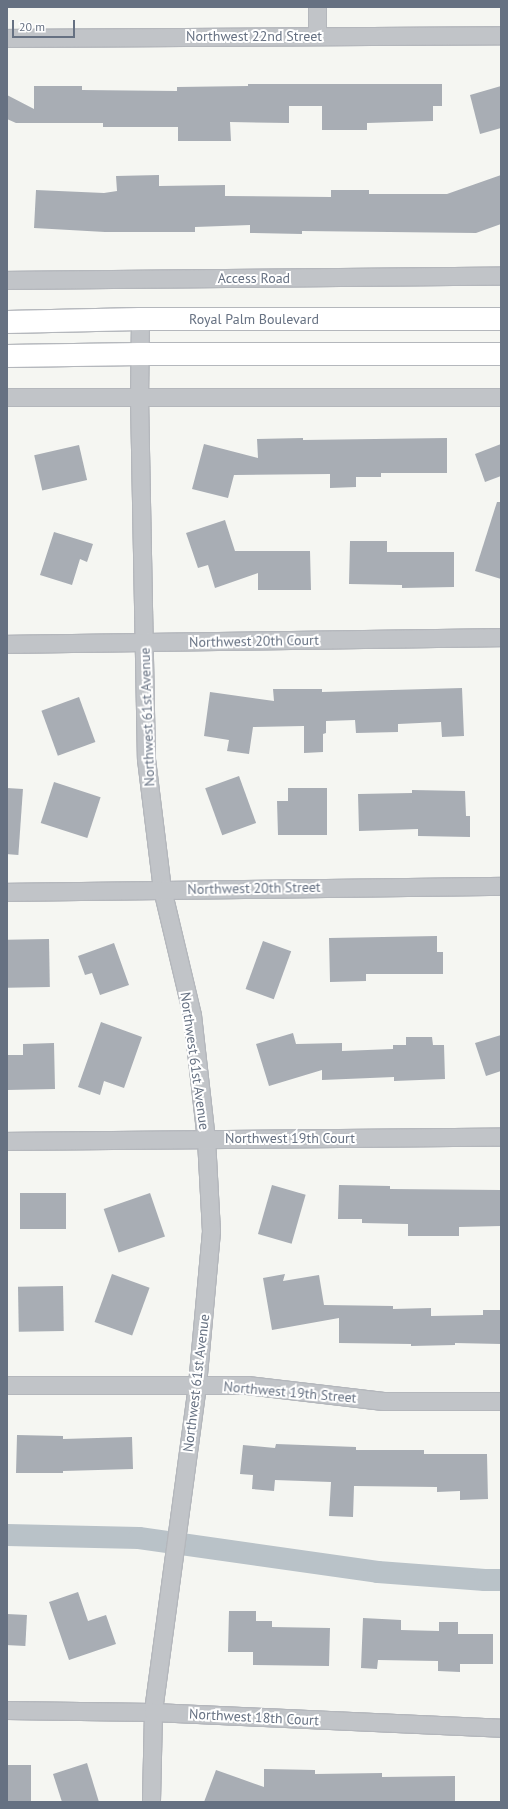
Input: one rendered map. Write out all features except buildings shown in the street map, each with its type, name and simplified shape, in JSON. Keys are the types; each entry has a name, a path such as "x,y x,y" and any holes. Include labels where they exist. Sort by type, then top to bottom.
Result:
{"main road":[{"name":"Royal Palm Boulevard","path":"7,322 140,319 501,318"},
{"path":"7,356 140,354 501,354"}],"street":[{"path":"317,7 317,35"},
{"name":"Northwest 22nd Street","path":"7,38 501,35"},
{"name":"Access Road","path":"7,280 501,276"},
{"name":"Northwest 61st Avenue","path":"140,319 139,397 146,758 162,889 192,1015 206,1139 211,1231 197,1385 152,1712 151,1802"},
{"path":"7,397 501,397"},
{"name":"Northwest 20th Court","path":"7,644 501,637"},
{"name":"Northwest 20th Street","path":"7,892 501,886"},
{"name":"Northwest 19th Court","path":"7,1141 501,1137"},
{"name":"Northwest 19th Street","path":"7,1385 247,1385 383,1401 501,1401"},
{"name":"Northwest 18th Court","path":"7,1710 152,1712 501,1728"}],"waterway":[{"path":"7,1535 139,1538 378,1572 501,1580"}]}
